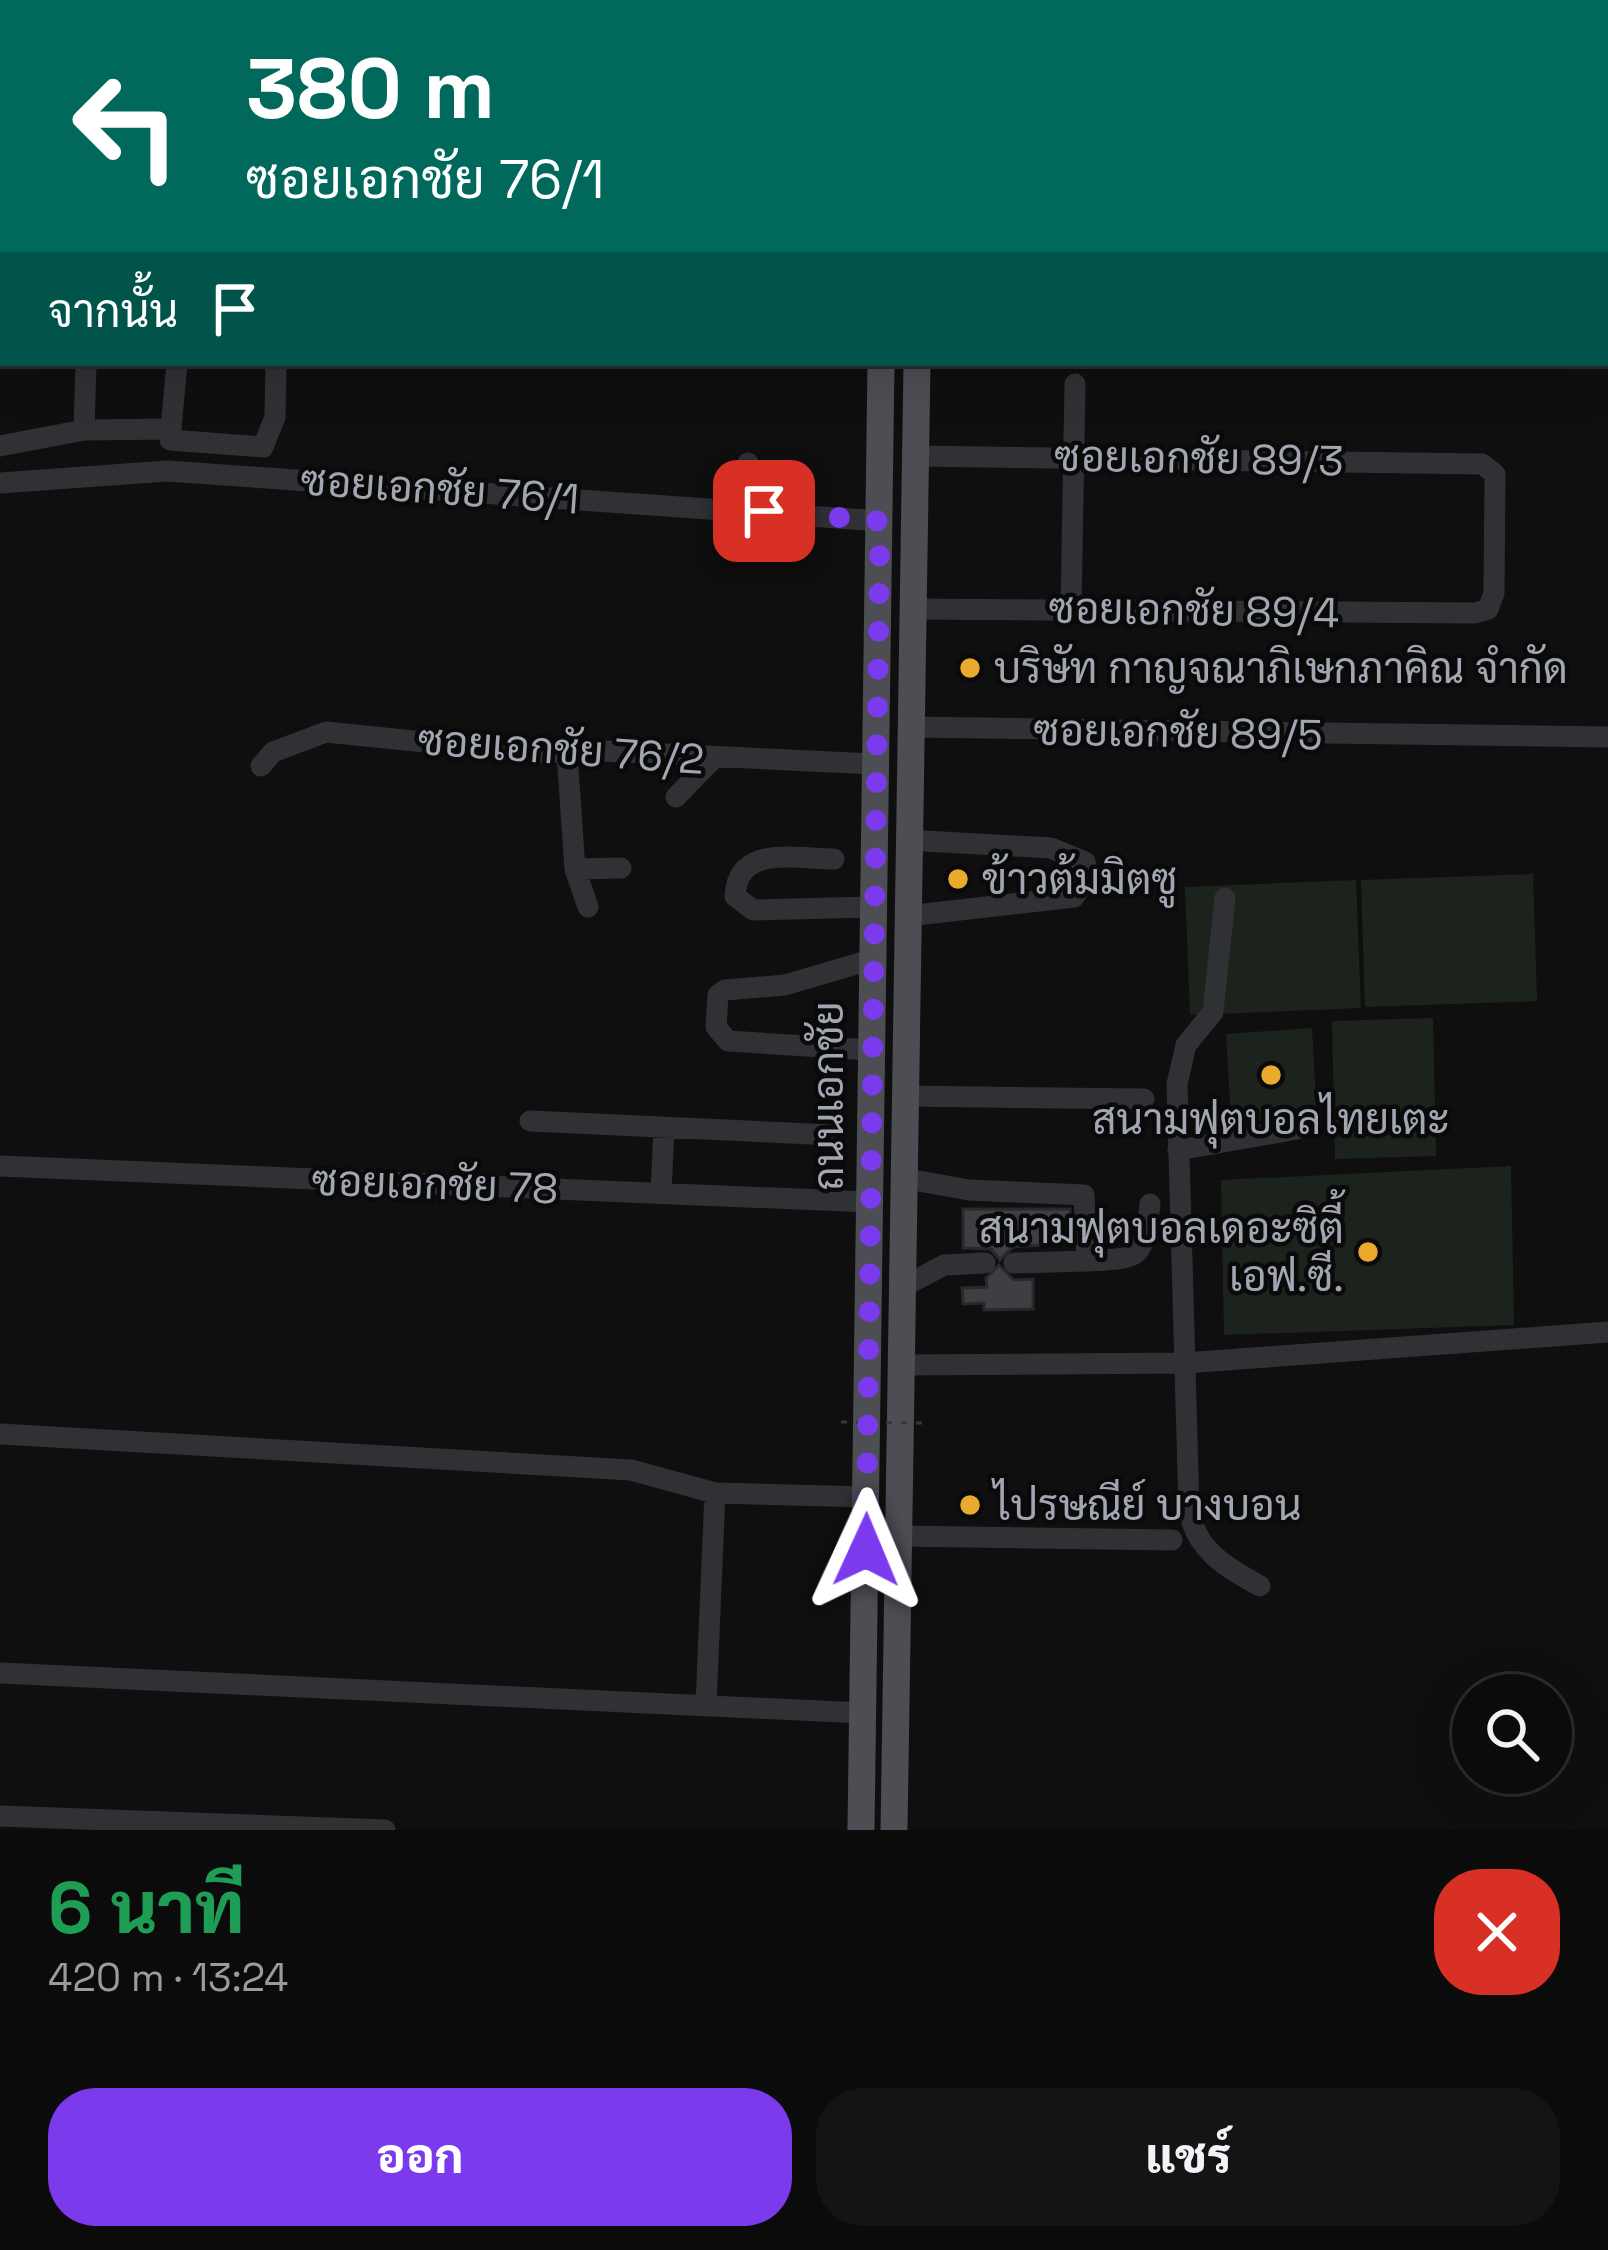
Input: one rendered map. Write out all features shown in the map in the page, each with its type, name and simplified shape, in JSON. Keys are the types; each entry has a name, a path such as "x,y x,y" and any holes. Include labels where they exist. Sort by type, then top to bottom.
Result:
{"main road":[{"name":"ถนนเอกชัย","path":"861,1830 880,366"},
{"name":"ถนนเอกชัย","path":"894,1830 916,366"},
{"path":"867,1493 884,1498 898,1486"},
{"path":"866,1540 881,1531 898,1536"}],"street":[{"path":"84,430 86,366"},
{"path":"167,471 177,366"},
{"path":"0,446 84,430 263,447 274,417 276,366"},
{"path":"1071,609 1075,384"},
{"name":"ซอยเอกชัย 89/3","path":"916,456 1482,464 1495,474 1494,593 1488,609 1475,613"},
{"path":"745,510 748,463"},
{"name":"ซอยเอกชัย 76/1","path":"0,483 167,471 880,521"},
{"name":"ซอยเอกชัย 89/4","path":"913,609 1475,613"},
{"name":"ซอยเอกชัย 89/5","path":"909,727 1608,737"},
{"name":"ซอยเอกชัย 76/2","path":"261,766 273,752 326,732 567,754 873,764"},
{"path":"567,754 575,869 588,907"},
{"path":"676,797 713,760"},
{"path":"907,840 1051,848 1085,862 1088,877 1074,897 907,916"},
{"path":"834,859 755,859 736,881 735,896 753,910 871,907"},
{"path":"575,869 621,868"},
{"path":"1225,898 1213,1012 1186,1045 1180,1063 1178,1150 1192,1527 1224,1566 1260,1586"},
{"path":"869,1050 728,1040 716,1027 716,1008 725,990 785,985 870,960"},
{"path":"904,1096 1144,1099"},
{"path":"530,1121 832,1135"},
{"path":"661,1193 664,1128"},
{"path":"1178,1150 1297,1129"},
{"name":"ซอยเอกชัย 78","path":"0,1166 869,1202"},
{"path":"902,1178 969,1190 1081,1193 1087,1261"},
{"path":"1014,1263 1135,1258 1145,1244 1150,1204"},
{"path":"901,1288 944,1264 985,1263"},
{"path":"900,1365 1185,1363 1608,1332"},
{"path":"0,1433 631,1470 715,1493 867,1493"},
{"path":"706,1705 715,1493"},
{"path":"898,1536 1172,1540"},
{"path":"0,1673 863,1713"},
{"path":"0,1816 385,1830"}],"path":[{"path":"841,1422 924,1423"}],"shaded area":[{"path":"1533,874 1537,1001 1365,1007 1361,880"},
{"path":"1356,880 1361,1008 1190,1015 1185,887"},
{"path":"1433,1018 1436,1156 1335,1159 1332,1021"},
{"name":"สนามฟุตบอลไทยเตะ","path":"1312,1028 1317,1116 1231,1121 1226,1034"},
{"name":"สนามฟุตบอลเดอะซิตี้ เอฟ.ซี.","path":"1511,1166 1514,1325 1224,1335 1221,1180"}],"building":[{"path":"963,1209 1070,1209 1071,1243 1013,1247 1000,1260 991,1249 963,1248"},
{"path":"999,1265 1014,1280 1033,1279 1033,1309 984,1310 984,1303 963,1304 962,1288 987,1287 986,1278"}],"place":[{"name":"บริษัท กาญจณาภิเษกภาคิณ จำกัด","path":"970,668"},
{"name":"ข้าวต้มมิตซู","path":"958,879"},
{"name":"สนามฟุตบอลไทยเตะ","path":"1271,1075"},
{"name":"สนามฟุตบอลเดอะซิตี้ เอฟ.ซี.","path":"1368,1252"},
{"name":"ไปรษณีย์ บางบอน","path":"970,1505"}],"route":[{"path":"764,511 880,521 873,764 866,1550"}]}
